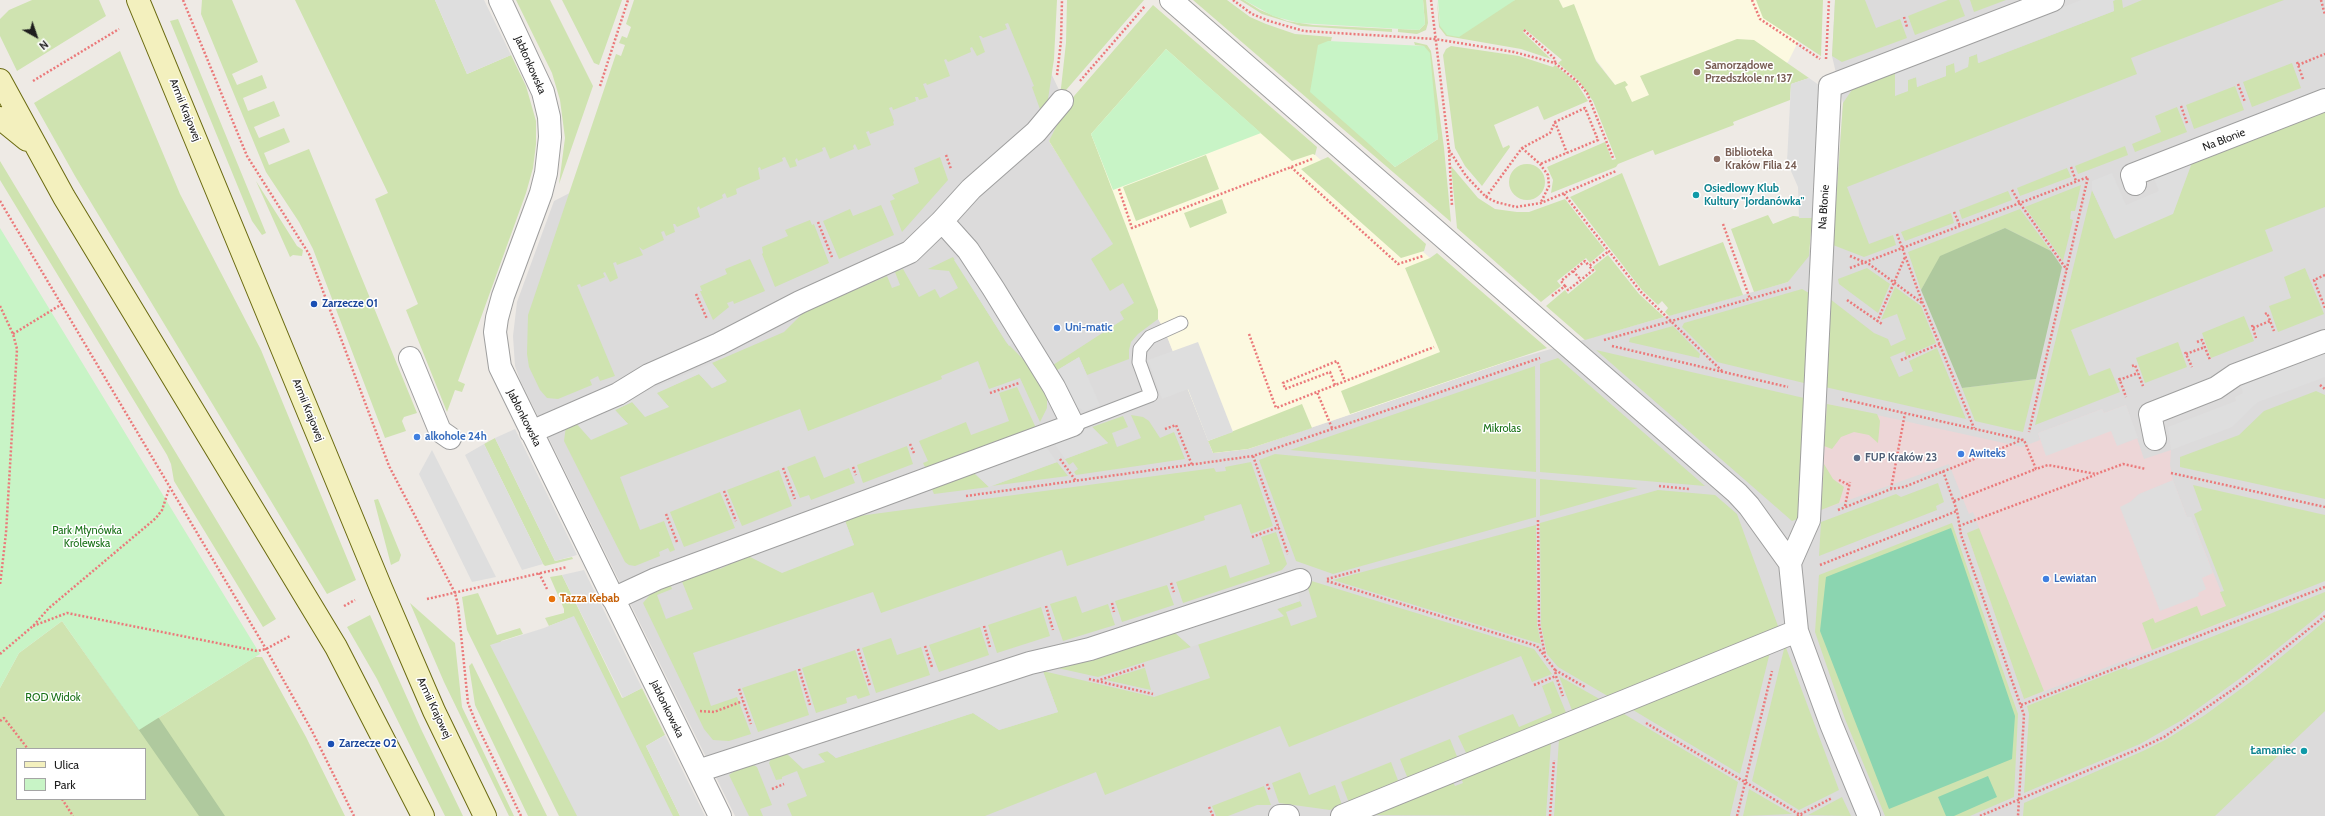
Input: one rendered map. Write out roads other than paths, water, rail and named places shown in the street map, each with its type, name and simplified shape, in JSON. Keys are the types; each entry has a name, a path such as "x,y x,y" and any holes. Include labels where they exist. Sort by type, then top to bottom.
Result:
{"main road":[{"name":"Armii Krajowej","path":"138,0 384,595 434,711 485,816"},
{"path":"0,80 36,147 336,647 423,816"},
{"path":"0,118 36,147"}],"street":[{"name":"Jabłonkowska","path":"500,0 541,86 549,117 550,137 546,173 541,193 503,296 495,332 500,367 720,816"},
{"path":"1171,0 1737,493 1750,506 1791,570 1788,634 1869,816"},
{"name":"Na Błonie","path":"1791,570 1809,520 1830,86 2053,0"},
{"name":"Na Błonie","path":"2136,184 2132,175 2325,100"},
{"path":"531,432 618,394 649,375 719,344 800,302 901,258 919,246 970,189 1036,132 1056,108"},
{"path":"614,599 656,579 1073,424 1054,387 993,288 968,250 942,221"},
{"path":"2155,439 2150,414 2216,388 2235,375 2325,341"},
{"path":"410,358 440,431 450,438"},
{"path":"698,771 1036,661 1090,649 1300,580"},
{"path":"1342,816 1788,634"},
{"path":"1280,816 1288,816"}],"lane":[{"path":"1073,424 1151,395 1139,362 1140,349 1150,337 1181,323"}],"place":[{"name":"Samorządowe Przedszkole nr 137","path":"1697,72"},
{"name":"Biblioteka Kraków Filia 24","path":"1717,159"},
{"name":"Osiedlowy Klub Kultury \"Jordanówka\"","path":"1696,195"},
{"name":"Zarzecze 01","path":"314,304"},
{"name":"Uni-matic","path":"1057,328"},
{"name":"alkohole 24h","path":"417,437"},
{"name":"Awiteks","path":"1961,454"},
{"name":"FUP Kraków 23","path":"1857,458"},
{"name":"Lewiatan","path":"2046,579"},
{"name":"Tazza Kebab","path":"552,599"},
{"name":"Zarzecze 02","path":"331,744"},
{"name":"Łamaniec","path":"2304,751"}],"park label":[{"name":"Mikrolas","path":"1502,429"},
{"name":"Park Młynówka Królewska","path":"87,537"},
{"name":"ROD Widok","path":"53,698"}]}
